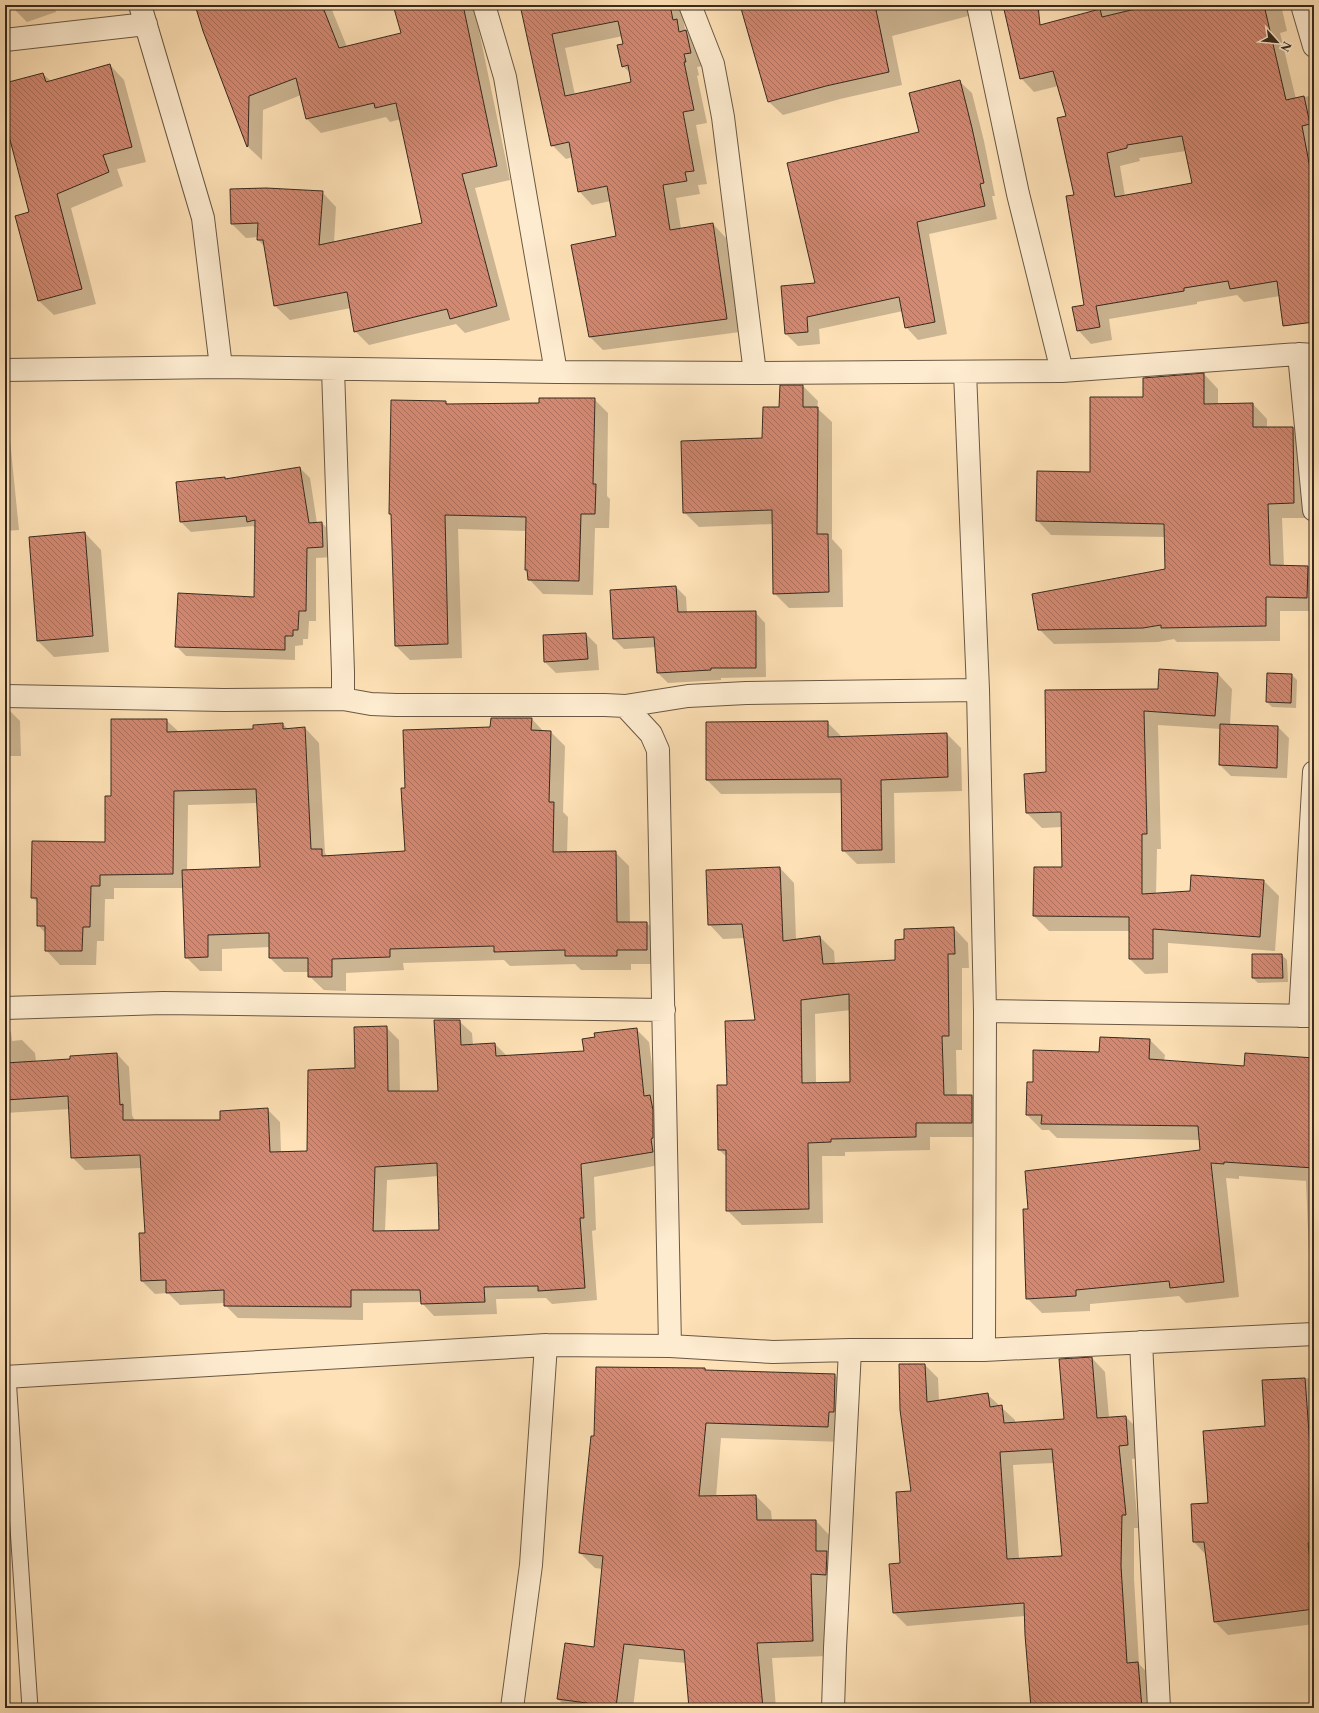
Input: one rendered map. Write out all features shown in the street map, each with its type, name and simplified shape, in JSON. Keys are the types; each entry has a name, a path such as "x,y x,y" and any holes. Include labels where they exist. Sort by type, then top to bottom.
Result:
{"street":[{"path":"484,5 505,77 556,372"},
{"path":"690,5 713,64 723,117 755,373"},
{"path":"978,5 1018,194 1062,371"},
{"path":"1302,5 1314,46"},
{"path":"5,40 143,15 203,218 221,367"},
{"path":"5,370 221,367 556,372 755,373 1062,371 1307,354 1314,510"},
{"path":"332,369 343,699"},
{"path":"965,372 978,690 985,1011 984,1350"},
{"path":"5,696 224,700 343,699 371,704 396,705 625,706 688,696 746,693 978,690"},
{"path":"625,706 651,734 658,750 670,1346"},
{"path":"985,1011 1307,1016 1314,772"},
{"path":"5,1008 163,1003 664,1010"},
{"path":"6,1377 546,1345 670,1346 773,1352 850,1350 984,1350 1314,1334"},
{"path":"1141,1342 1160,1708"},
{"path":"512,1708 531,1564 546,1345"},
{"path":"833,1708 850,1350"}],"lane":[{"path":"6,1377 30,1708"}],"building":[{"path":"195,5 322,5 339,48 401,33 393,5 463,5 497,166 462,174 497,306 450,319 447,309 354,332 347,292 274,306 263,240 257,240 258,223 231,224 230,189 266,188 323,191 319,245 422,223 396,103 375,108 374,103 306,119 296,78 249,96 247,147 203,31"},
{"path":"520,5 670,5 673,20 677,19 679,32 686,30 691,53 684,54 686,62 684,62 694,110 683,112 694,171 685,172 687,181 663,185 670,230 713,223 727,319 589,337 571,245 616,236 607,186 578,192 569,142 551,146","holes":["618,21 623,44 617,45 622,67 628,65 631,82 565,96 552,34"]},
{"path":"740,5 875,5 889,72 826,86 768,102"},
{"path":"1003,5 1038,5 1040,25 1100,9 1102,17 1152,5 1264,5 1286,100 1304,96 1310,124 1302,126 1314,189 1314,322 1283,326 1277,281 1230,289 1228,281 1184,288 1184,291 1096,306 1100,327 1077,331 1072,307 1084,305 1066,196 1074,195 1057,118 1066,116 1053,71 1020,79","holes":["1182,136 1192,183 1115,197 1107,153 1127,148 1127,145"]},
{"path":"110,64 132,147 103,155 109,172 57,194 82,289 38,301 15,216 29,212 5,121 5,83 43,73 46,82"},
{"path":"960,80 984,183 980,184 985,206 917,222 935,322 905,328 899,297 807,317 808,332 785,334 781,286 815,283 787,163 919,132 909,93"},
{"path":"1204,373 1204,404 1253,403 1253,427 1293,427 1294,503 1268,504 1270,565 1308,566 1307,598 1266,597 1266,626 1161,628 1161,625 1143,628 1038,630 1032,594 1165,569 1164,524 1036,521 1037,471 1090,472 1090,397 1143,397 1143,378"},
{"path":"780,385 803,385 803,407 818,407 817,534 828,534 829,592 773,594 772,510 683,513 681,441 762,438 763,407 779,407"},
{"path":"539,398 595,398 593,484 596,484 595,514 581,514 579,581 528,580 527,570 525,570 526,517 445,515 448,644 395,646 391,514 389,514 391,400 446,401 446,404 539,403"},
{"path":"300,467 309,523 322,522 323,547 307,548 306,611 299,611 298,630 293,630 293,636 285,636 285,650 175,647 178,593 254,597 255,520 247,522 246,516 180,522 176,482 225,477 225,479"},
{"path":"85,532 93,636 37,641 29,537"},
{"path":"676,586 678,612 756,611 756,668 711,668 711,670 657,673 654,637 613,639 610,590"},
{"path":"586,633 588,659 544,662 543,635"},
{"path":"1159,669 1218,673 1215,716 1144,711 1147,834 1142,834 1142,894 1190,891 1191,875 1264,880 1260,937 1153,929 1153,959 1129,959 1129,917 1033,916 1034,867 1062,867 1061,812 1026,813 1024,774 1046,772 1045,690 1158,689"},
{"path":"1267,673 1292,674 1291,703 1266,702"},
{"path":"491,718 532,718 531,730 551,731 549,802 554,802 553,852 616,851 617,922 647,922 647,950 617,950 617,956 565,956 565,950 494,952 494,946 390,949 390,957 332,959 332,977 308,977 308,958 269,958 269,933 208,935 208,957 185,958 182,870 260,867 256,789 174,791 173,874 100,875 100,886 91,886 90,927 83,927 82,951 45,951 45,926 37,926 37,898 31,898 32,841 105,842 105,796 111,796 111,719 167,719 167,732 253,729 253,725 283,723 283,729 305,727 311,849 322,849 322,856 405,851 401,788 405,788 403,730 490,727"},
{"path":"828,721 828,737 947,733 948,777 881,780 882,850 842,851 841,779 706,780 706,722"},
{"path":"1220,724 1278,726 1277,768 1219,765"},
{"path":"780,867 783,941 820,936 823,964 895,960 895,940 904,939 904,929 954,927 955,954 948,954 949,1036 942,1036 944,1095 972,1095 972,1123 916,1123 916,1137 831,1139 831,1142 808,1143 809,1209 726,1211 726,1150 718,1150 717,1085 727,1085 725,1021 755,1020 742,924 708,925 706,870","holes":["849,994 850,1082 802,1083 801,1000"]},
{"path":"1252,954 1282,954 1283,978 1252,978"},
{"path":"434,1020 460,1020 461,1045 495,1043 496,1056 584,1051 582,1039 595,1037 594,1033 637,1028 644,1096 650,1095 653,1110 653,1138 651,1139 653,1152 581,1164 584,1218 580,1218 585,1288 538,1291 538,1286 484,1287 485,1302 421,1304 420,1290 351,1290 351,1307 224,1306 224,1290 166,1293 166,1280 141,1281 139,1233 145,1233 140,1155 71,1158 68,1096 5,1100 5,1063 70,1059 70,1056 117,1053 120,1105 123,1104 123,1120 220,1120 220,1111 268,1108 270,1152 307,1151 308,1070 355,1068 354,1027 387,1026 388,1091 438,1091","holes":["437,1163 439,1230 373,1231 375,1167"]},
{"path":"1100,1037 1150,1039 1149,1059 1244,1066 1245,1053 1314,1058 1314,1168 1224,1162 1224,1164 1211,1163 1224,1282 1170,1288 1169,1281 1076,1290 1076,1296 1026,1299 1023,1209 1028,1209 1025,1171 1200,1150 1198,1126 1041,1124 1042,1115 1026,1115 1027,1082 1033,1082 1033,1050 1099,1052"},
{"path":"1092,1357 1097,1418 1126,1416 1128,1445 1119,1446 1126,1515 1122,1515 1121,1566 1127,1663 1138,1662 1142,1708 1031,1708 1024,1603 893,1613 889,1564 900,1563 896,1492 911,1491 900,1410 899,1364 925,1364 927,1402 988,1393 990,1407 1002,1405 1004,1423 1064,1419 1059,1359","holes":["1052,1449 1062,1556 1007,1559 1000,1452"]},
{"path":"596,1367 705,1368 705,1370 835,1374 834,1412 829,1412 828,1427 706,1423 699,1496 756,1495 757,1520 816,1520 816,1551 827,1551 826,1575 811,1574 813,1641 757,1643 763,1708 689,1708 684,1650 624,1644 616,1707 557,1699 565,1643 594,1647 603,1556 579,1553 591,1436 594,1436"},
{"path":"1305,1378 1311,1460 1314,1459 1314,1488 1309,1488 1314,1527 1314,1542 1308,1543 1314,1593 1314,1609 1214,1622 1204,1542 1193,1542 1191,1504 1208,1503 1203,1431 1265,1426 1262,1380"}]}
